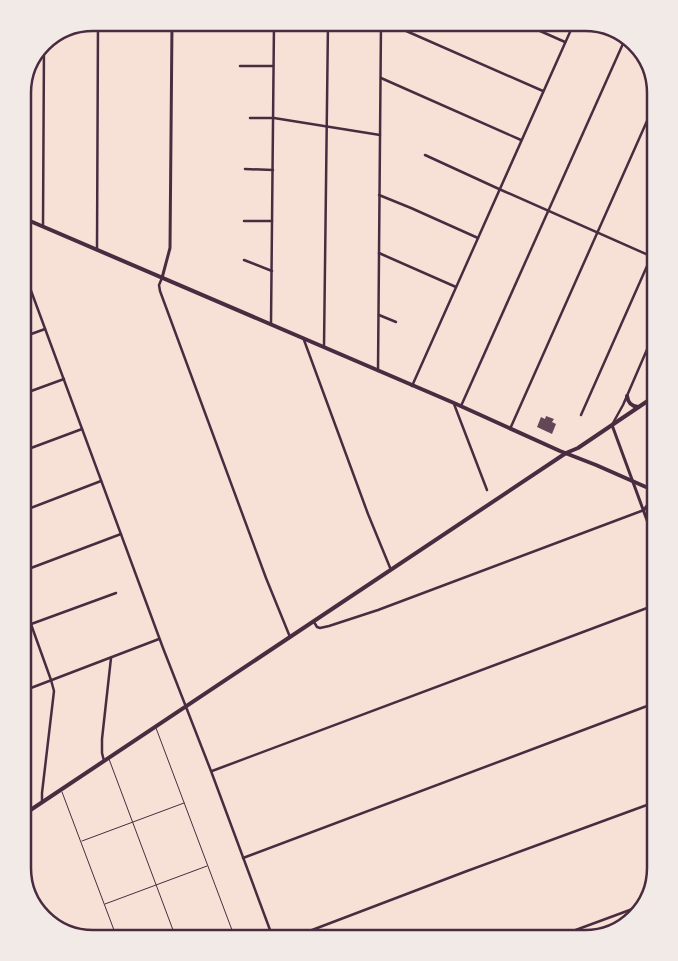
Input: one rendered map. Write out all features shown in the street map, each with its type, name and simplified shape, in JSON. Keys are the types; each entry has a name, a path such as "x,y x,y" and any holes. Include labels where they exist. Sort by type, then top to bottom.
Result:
{"main road":[{"path":"31,222 647,487"},
{"path":"627,396 628,402 632,406 638,407"},
{"path":"31,809 566,453 578,448 647,402"}],"street":[{"path":"97,250 98,31"},
{"path":"172,31 170,248 159,285 160,291 290,638"},
{"path":"271,324 274,31"},
{"path":"324,348 328,31"},
{"path":"378,370 381,31"},
{"path":"406,31 543,91"},
{"path":"540,31 565,42"},
{"path":"412,386 570,31"},
{"path":"461,407 623,44"},
{"path":"43,227 44,56"},
{"path":"240,66 273,66"},
{"path":"380,78 521,140"},
{"path":"250,118 274,118 380,135"},
{"path":"510,429 647,123"},
{"path":"425,155 647,254"},
{"path":"245,169 273,170"},
{"path":"379,195 478,238"},
{"path":"244,220 272,221"},
{"path":"379,253 456,287"},
{"path":"244,260 272,271"},
{"path":"580,415 647,267"},
{"path":"31,295 270,930"},
{"path":"378,315 396,322"},
{"path":"31,334 44,329"},
{"path":"304,338 368,514 391,570"},
{"path":"647,350 627,396 612,424 647,518"},
{"path":"31,391 64,379"},
{"path":"454,403 488,490"},
{"path":"31,448 82,429"},
{"path":"31,508 101,481"},
{"path":"314,622 320,628 388,606 615,522 644,510 647,505"},
{"path":"31,568 121,534"},
{"path":"31,624 116,593"},
{"path":"211,771 647,608"},
{"path":"31,627 54,691 42,802"},
{"path":"31,688 159,639"},
{"path":"104,762 102,739 111,658"},
{"path":"243,858 647,707"},
{"path":"312,930 647,805"},
{"path":"576,930 631,910"}],"lane":[{"path":"156,727 232,930"},
{"path":"109,758 173,930"},
{"path":"61,790 114,930"},
{"path":"81,841 184,803"},
{"path":"104,904 208,866"}],"building":[{"path":"546,416 554,419 552,422 556,424 552,434 537,427 541,417 545,419"}]}
